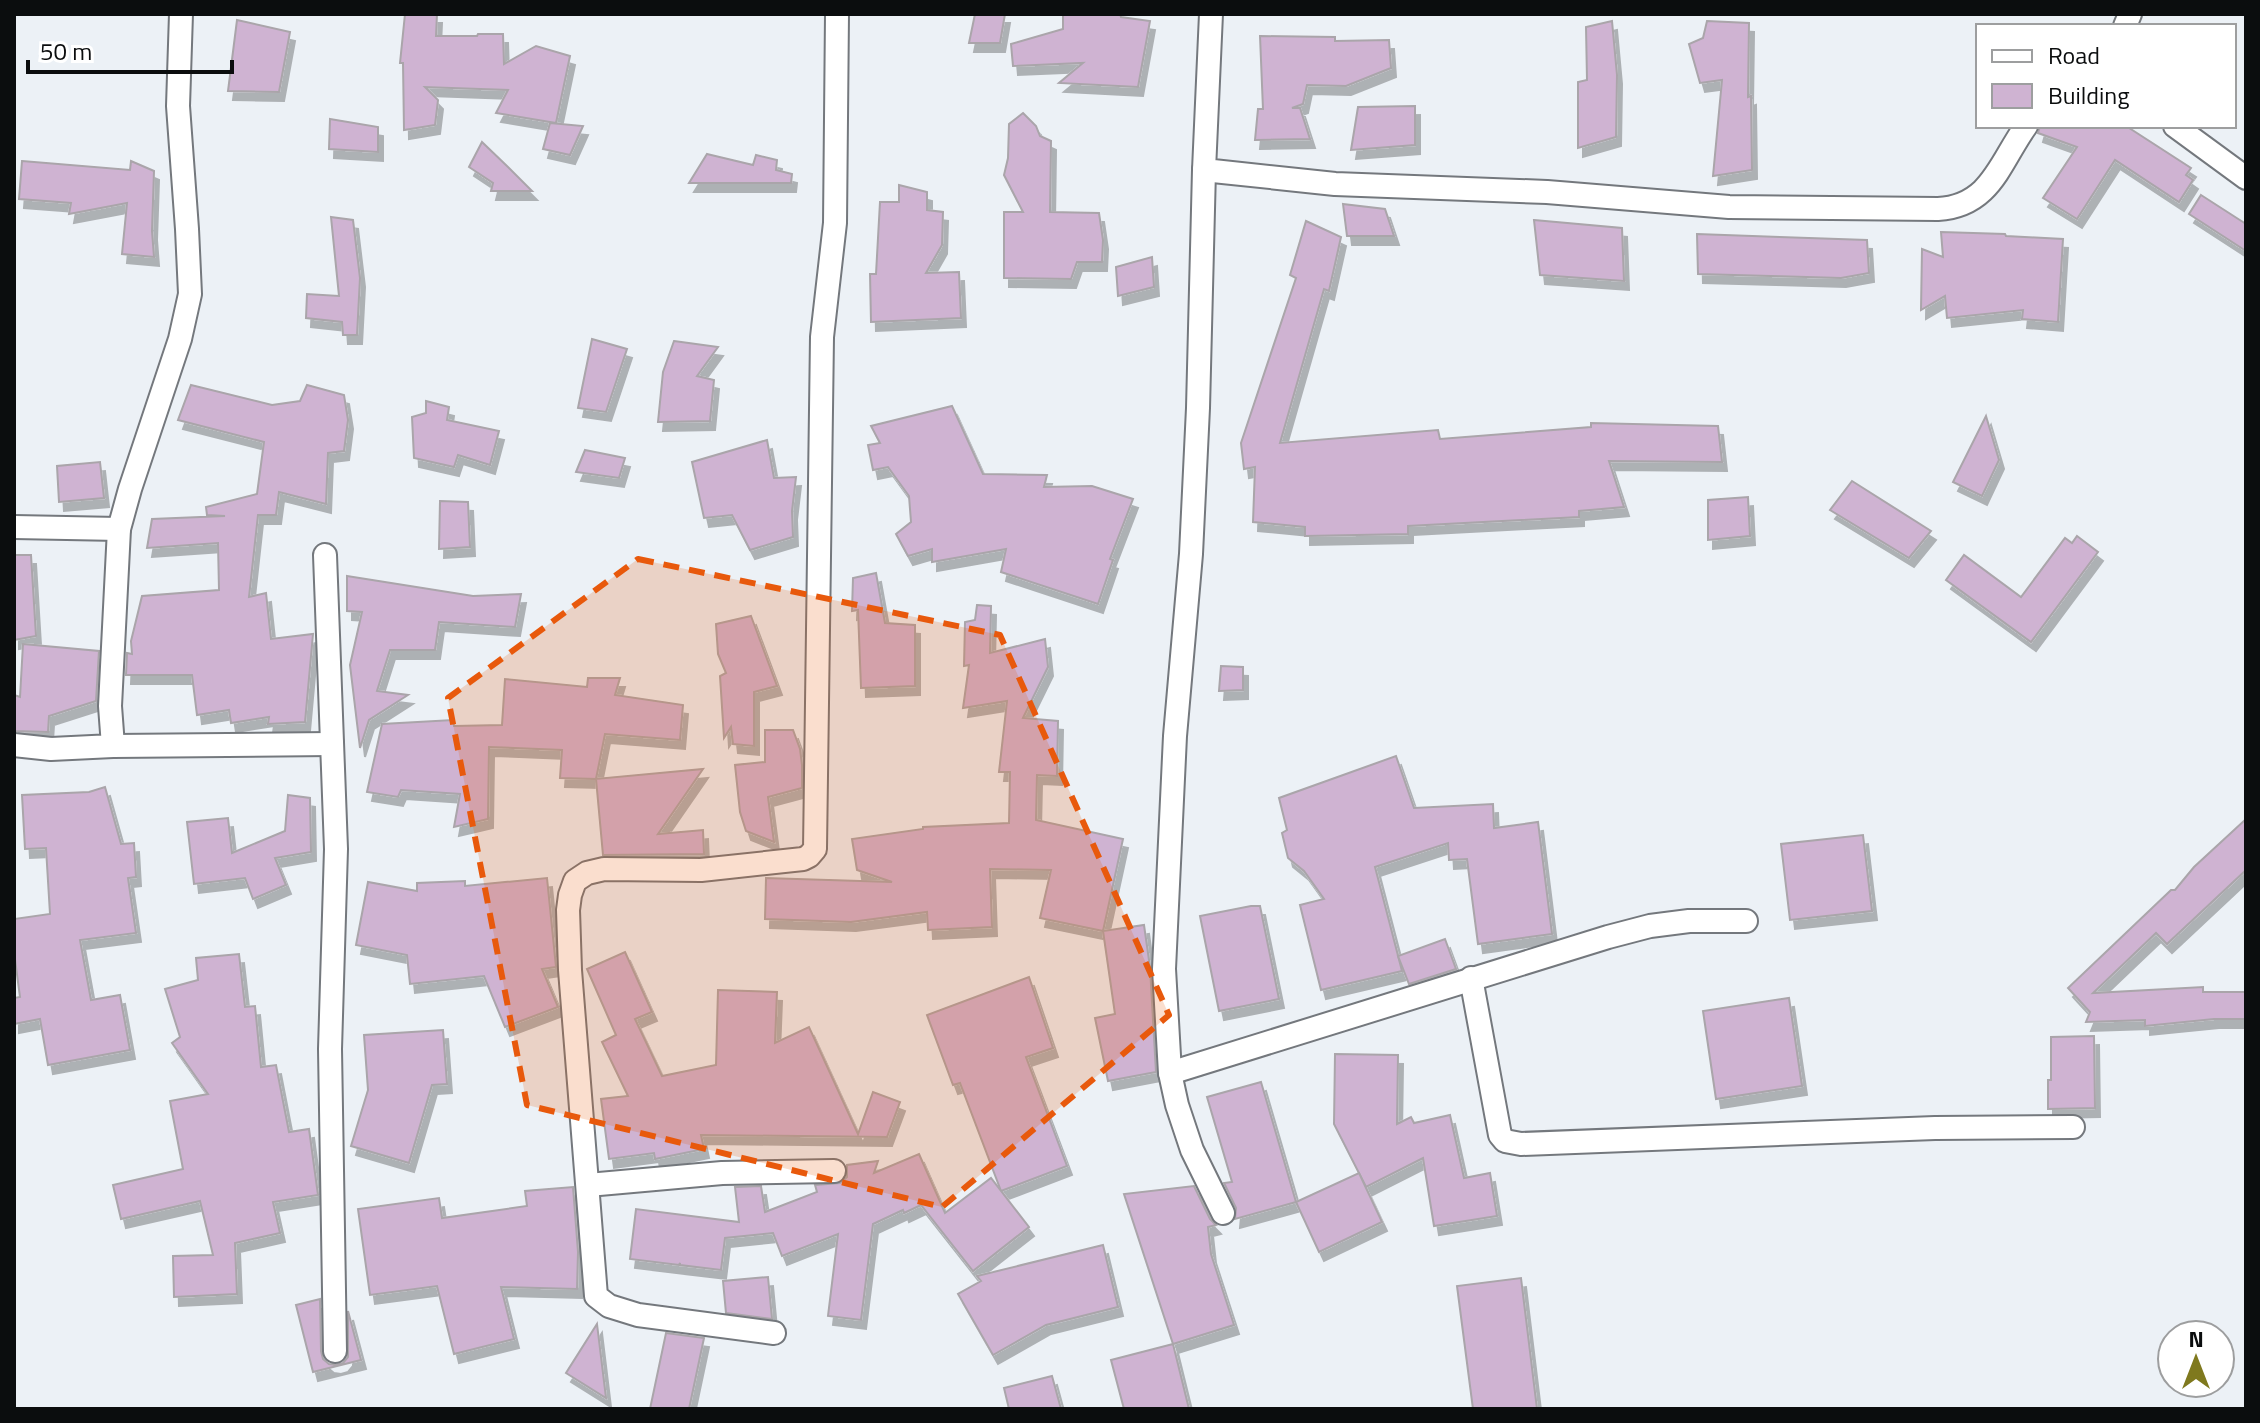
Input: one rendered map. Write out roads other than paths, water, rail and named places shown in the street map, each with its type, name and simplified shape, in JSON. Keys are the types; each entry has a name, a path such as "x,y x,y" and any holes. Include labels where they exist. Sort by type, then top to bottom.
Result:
{"street":[{"path":"113,746 110,706 119,529 180,339 190,294 178,106 181,14"},
{"path":"774,1333 638,1315 609,1306 596,1296 568,910 575,881 587,873 604,869 701,870 803,859 815,849 822,337 835,223 837,14"},
{"path":"1211,14 1192,540 1175,736 1164,969 1170,1073 1177,1105 1192,1150 1223,1213"},
{"path":"1204,170 1335,184 1547,192 1729,207 1938,209 1953,208 1977,196 1999,174 2025,128"},
{"path":"2178,128 2246,178"},
{"path":"14,527 119,529"},
{"path":"325,555 336,849 330,1049 335,1351"},
{"path":"14,745 51,749 332,744"},
{"path":"1170,1073 1471,978 1650,926 1689,921 1746,921"},
{"path":"1471,978 1494,1112 1500,1135 1505,1141 1521,1144 1935,1128 2073,1127"},
{"path":"588,1185 722,1173 834,1171"}]}
